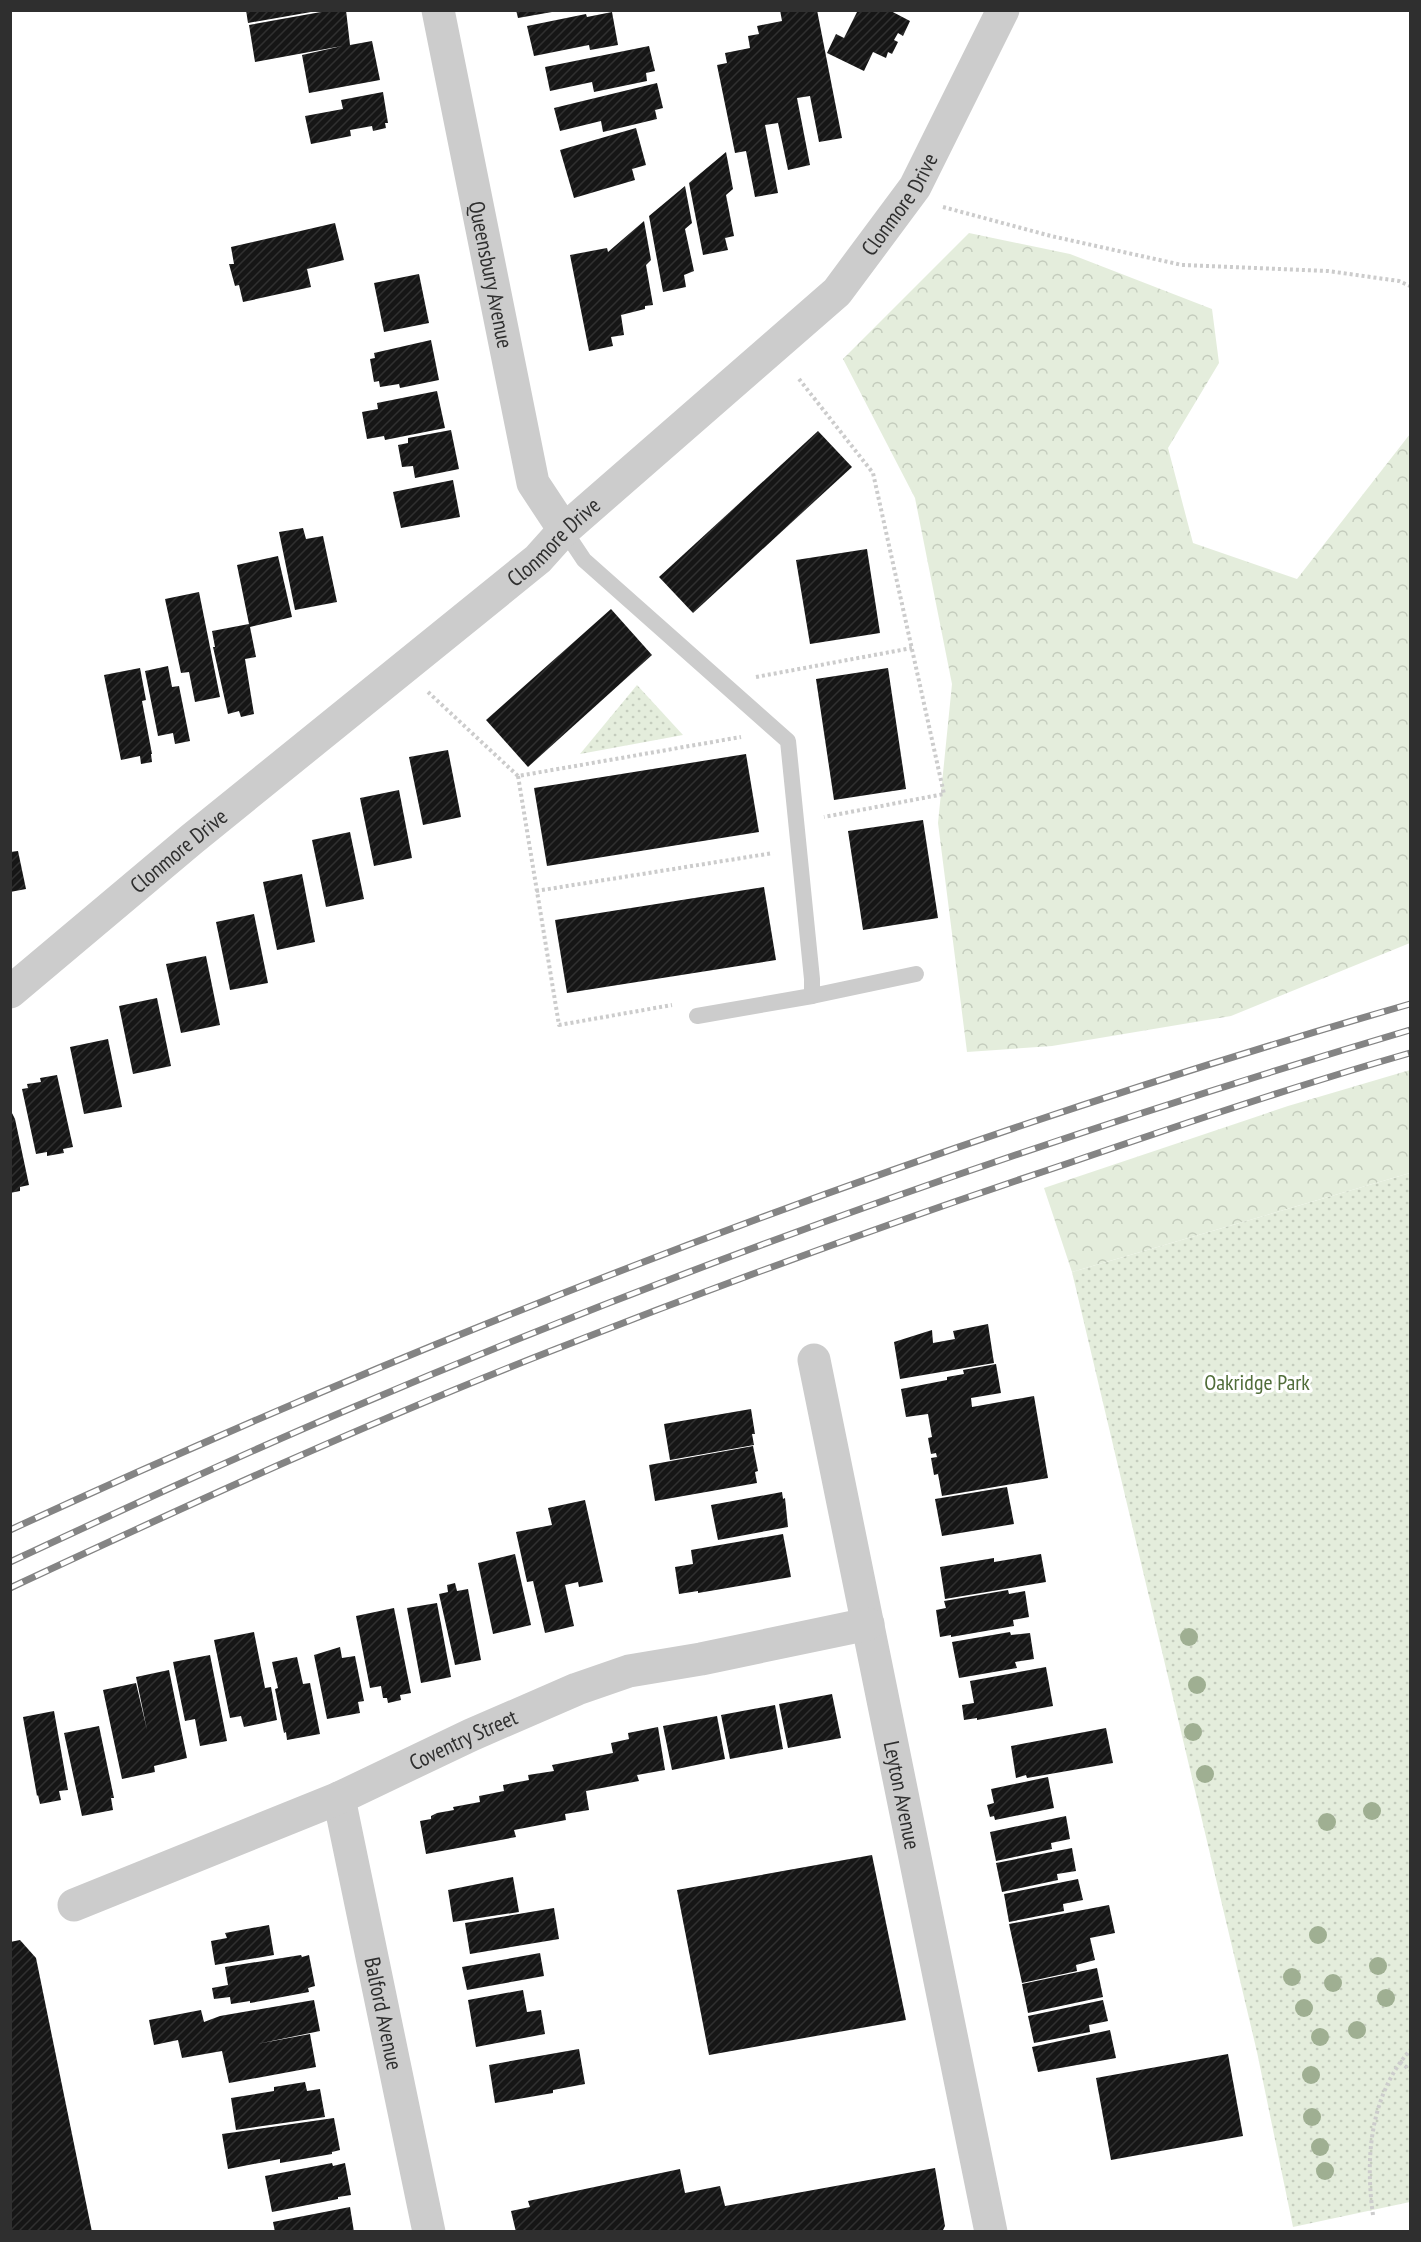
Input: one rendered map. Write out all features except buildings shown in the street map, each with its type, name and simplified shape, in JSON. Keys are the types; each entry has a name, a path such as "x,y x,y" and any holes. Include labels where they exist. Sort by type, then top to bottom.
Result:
{"street":[{"name":"Queensbury Avenue","path":"438,10 533,483 564,530"},
{"name":"Clonmore Drive","path":"10,992 192,839 538,559 564,530 837,292 915,187 1004,10"},
{"name":"Leyton Avenue","path":"814,1359 991,2232"},
{"name":"Coventry Street","path":"74,1905 339,1798 471,1735 577,1689 629,1671 701,1659 868,1624"},
{"name":"Balford Avenue","path":"339,1798 429,2232"}],"lane":[{"path":"564,530 584,560 788,741 800,849 812,996"},
{"path":"697,1016 812,996 916,974"}],"path":[{"path":"908,198 1052,236 1182,265 1328,271 1399,281 1410,286"},
{"path":"796,822 944,794 873,473 799,379"},
{"path":"723,683 912,648"},
{"path":"428,692 518,776 559,1025 674,1004"},
{"path":"518,776 777,731"},
{"path":"536,891 800,849"},
{"path":"1373,2215 1369,2183 1370,2143 1379,2106 1400,2062 1410,2050"},
{"path":"1400,2062 1410,2070"}],"green space":[{"path":"969,233 1070,254 1212,309 1219,363 1168,448 1193,543 1297,579 1410,434 1410,943 1231,1016 1052,1046 967,1052 938,823 952,684 915,498 843,359"},
{"path":"637,685 683,735 580,754"},
{"path":"1410,1070 1410,1173 1072,1272 1044,1188 1288,1106"},
{"name":"Oakridge Park","path":"1410,1173 1410,2202 1293,2227 1257,2052 1072,1272"}],"railway":[{"path":"10,1530 352,1379 700,1240 1053,1115 1410,1004"},
{"path":"10,1562 354,1407 483,1353 745,1251 1009,1157 1410,1030"},
{"path":"10,1588 349,1434 619,1324 810,1253 1002,1186 1238,1106 1410,1053"}]}
